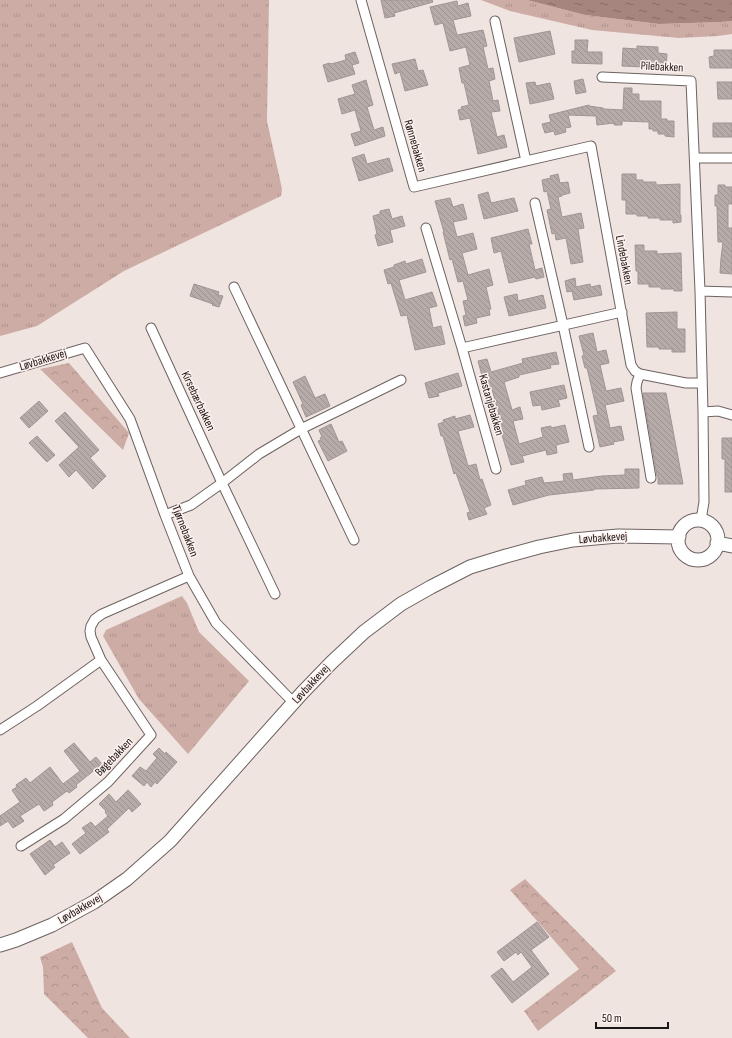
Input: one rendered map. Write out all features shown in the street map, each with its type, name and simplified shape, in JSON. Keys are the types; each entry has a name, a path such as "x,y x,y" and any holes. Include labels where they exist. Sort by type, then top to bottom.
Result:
{"street":[{"name":"Rønnebakken","path":"361,0 414,187 591,146"},
{"path":"495,21 526,161"},
{"name":"Pilebakken","path":"602,77 691,81 694,158"},
{"name":"Lindebakken","path":"591,146 631,364 635,371 640,374"},
{"path":"702,520 704,502 703,412 700,291 694,158 732,158"},
{"path":"535,203 589,447"},
{"name":"Kastanjebakken","path":"426,228 496,469"},
{"path":"234,287 354,540"},
{"path":"700,291 732,292"},
{"path":"462,348 622,312"},
{"name":"Kirsebærbakken","path":"151,328 275,594"},
{"name":"Løvbakkevej","path":"0,373 86,348"},
{"name":"Tjørnebakken","path":"86,348 130,419 189,576 216,623 294,702"},
{"path":"651,478 636,388 640,374 686,383 702,383"},
{"path":"165,515 191,505 260,454 301,429 401,380"},
{"path":"703,412 718,411 732,414"},
{"path":"696,520 702,520 714,528 718,537 717,543 714,552 710,555 701,559 695,559 682,552 678,542 678,537 682,528 686,524 696,520"},
{"name":"Løvbakkevej","path":"0,945 52,925 94,902 127,878 170,841 294,702 331,663 364,632 401,604 470,567 530,549 573,540 618,536 678,537"},
{"path":"717,543 732,546"},
{"name":"Bøgebakken","path":"21,846 64,820 108,782 151,735 101,660 91,637 91,626 102,614 189,576"},
{"path":"0,730 37,706 101,660"}],"green space":[{"path":"0,0 269,0 267,121 282,189 281,196 124,271 37,326 0,336"},
{"path":"481,0 527,0 585,15 659,24 732,21 732,34 679,38 592,30 510,11"},
{"path":"69,363 129,433 123,450 40,369"},
{"path":"182,596 187,603 199,632 249,681 188,754 139,699 103,636 106,630"},
{"path":"525,879 616,971 538,1031 524,1011 579,969 510,890"},
{"path":"72,942 102,1008 130,1038 88,1038 44,994 43,967 40,957"}],"water":[{"path":"527,0 732,0 732,21 659,24 585,15"}],"building":[{"path":"381,0 432,0 433,2 394,13 395,16 385,18"},
{"path":"457,1 458,6 468,3 471,16 453,20 457,35 483,30 487,46 483,47 488,69 493,68 495,79 489,81 493,101 498,100 500,111 491,112 497,137 504,135 507,147 478,154 470,118 460,120 458,110 462,109 461,107 469,105 459,68 470,65 466,47 450,51 443,23 435,25 430,7"},
{"path":"550,31 555,54 519,62 514,38"},
{"path":"575,40 588,40 587,52 602,52 602,64 572,63 572,51 575,51"},
{"path":"637,46 658,47 658,53 667,54 666,68 622,66 623,48 637,49"},
{"path":"714,50 732,50 732,68 710,68 709,57 714,56"},
{"path":"355,52 359,63 352,65 355,74 328,82 323,65 346,60 345,55"},
{"path":"415,59 418,71 423,70 428,85 405,91 400,72 395,74 392,64"},
{"path":"583,79 586,92 576,94 574,81"},
{"path":"366,80 373,105 367,107 374,130 383,127 385,136 355,146 351,134 361,131 355,110 342,114 338,99 355,94 352,85"},
{"path":"535,82 536,86 550,83 554,99 530,104 526,83"},
{"path":"717,82 732,82 732,99 718,99"},
{"path":"624,88 632,88 632,94 639,94 639,101 661,101 661,119 674,121 674,137 665,136 665,134 658,134 658,131 649,129 649,122 622,121 622,125 614,125 614,123 597,125 596,116 568,115 571,127 565,128 566,132 555,135 554,131 545,133 542,124 551,122 549,115 589,105 604,109 623,110"},
{"path":"713,123 732,123 732,137 713,137"},
{"path":"364,154 367,164 389,158 393,171 359,181 352,158"},
{"path":"558,174 560,183 568,182 570,193 558,197 562,217 581,213 584,228 578,229 583,262 571,264 566,238 556,240 555,233 552,234 547,210 551,209 547,191 544,192 542,180 551,178 550,176"},
{"path":"622,174 636,174 636,180 643,180 643,182 656,182 656,185 680,184 681,222 673,223 673,220 660,220 660,218 648,218 648,216 637,216 637,214 626,214 626,200 622,200"},
{"path":"718,185 732,187 732,204 728,204 728,228 732,228 732,274 720,273 723,242 718,242 717,206 715,206 715,195 718,195"},
{"path":"488,192 491,203 514,198 518,211 484,219 478,195"},
{"path":"450,198 453,207 463,204 467,219 453,222 457,237 473,233 477,249 462,253 468,275 489,269 493,285 486,287 491,309 489,309 490,315 476,318 477,323 465,326 463,316 466,315 463,301 468,300 463,281 458,282 452,259 450,260 435,201"},
{"path":"389,209 392,219 402,216 405,226 390,230 393,242 378,246 373,216 380,214 380,211"},
{"path":"528,229 532,244 529,244 535,270 542,268 544,277 536,279 535,277 509,283 501,251 494,253 491,238"},
{"path":"635,245 644,245 644,251 657,251 657,254 681,253 682,291 674,291 674,289 661,289 661,287 649,287 649,284 638,284"},
{"path":"422,259 426,272 399,280 405,300 432,292 437,306 429,308 433,328 441,326 445,344 415,350 407,315 401,316 391,283 388,284 384,270 405,261 406,264"},
{"path":"575,278 576,287 590,284 591,287 600,285 602,295 574,300 572,291 567,292 565,281"},
{"path":"194,284 219,292 218,295 223,296 219,307 190,296"},
{"path":"517,294 518,301 543,295 546,308 509,316 504,297"},
{"path":"677,312 677,329 685,329 685,352 672,352 672,349 647,347 646,313"},
{"path":"593,333 597,352 606,350 609,363 600,365 606,391 621,388 624,401 605,405 610,428 621,426 624,440 600,447 593,416 598,415 587,368 585,368 582,356 584,355 579,336"},
{"path":"556,352 559,364 550,365 551,368 519,375 519,377 504,382 512,410 520,407 523,419 513,421 519,444 543,437 541,428 551,426 551,428 565,425 569,442 556,445 557,453 547,455 546,450 522,456 524,462 511,465 499,425 496,426 493,416 499,414 491,386 485,387 478,361 487,359 491,372 523,363 522,359"},
{"path":"458,373 462,386 438,393 439,396 429,398 425,383"},
{"path":"305,376 315,398 325,394 330,406 306,417 301,405 303,404 293,382"},
{"path":"564,385 567,398 558,400 560,406 542,410 541,405 533,406 530,392"},
{"path":"643,393 666,393 683,484 658,484 658,476"},
{"path":"39,401 48,411 29,428 20,418"},
{"path":"65,412 99,450 90,458 106,476 93,489 76,470 69,477 59,465 79,447 55,421"},
{"path":"470,415 474,427 458,431 468,466 476,464 480,480 482,479 491,505 484,508 487,514 469,520 467,513 470,512 456,473 454,474 438,424 444,422 443,420 455,416 455,419"},
{"path":"331,424 339,442 342,441 347,451 328,461 318,441 321,440 320,438 322,437 319,430"},
{"path":"37,436 55,455 47,462 29,443"},
{"path":"722,438 732,438 732,492 725,492 725,459 722,459"},
{"path":"625,469 639,469 639,488 594,489 549,495 513,505 508,490 526,485 525,481 542,477 544,483 564,481 563,474 572,473 573,480 602,476 625,475"},
{"path":"74,743 90,762 96,757 102,764 76,785 77,787 69,793 67,791 52,802 53,805 44,811 39,804 20,816 24,821 13,828 8,821 0,826 0,816 20,802 12,790 26,778 30,783 50,767 63,784 80,771 64,751"},
{"path":"159,748 177,762 157,784 155,782 151,787 147,782 144,786 132,776 140,767 146,771 157,758 153,754"},
{"path":"128,790 141,804 132,812 129,808 107,829 109,832 80,854 72,844 86,833 82,828 91,822 95,827 108,816 105,812 106,811 99,804 109,794 116,802"},
{"path":"50,840 55,847 62,842 70,853 53,865 55,867 45,875 30,854"},
{"path":"537,922 549,937 531,950 549,974 512,1003 491,976 502,968 513,982 532,967 521,952 518,955 516,952 504,961 497,952"}]}
